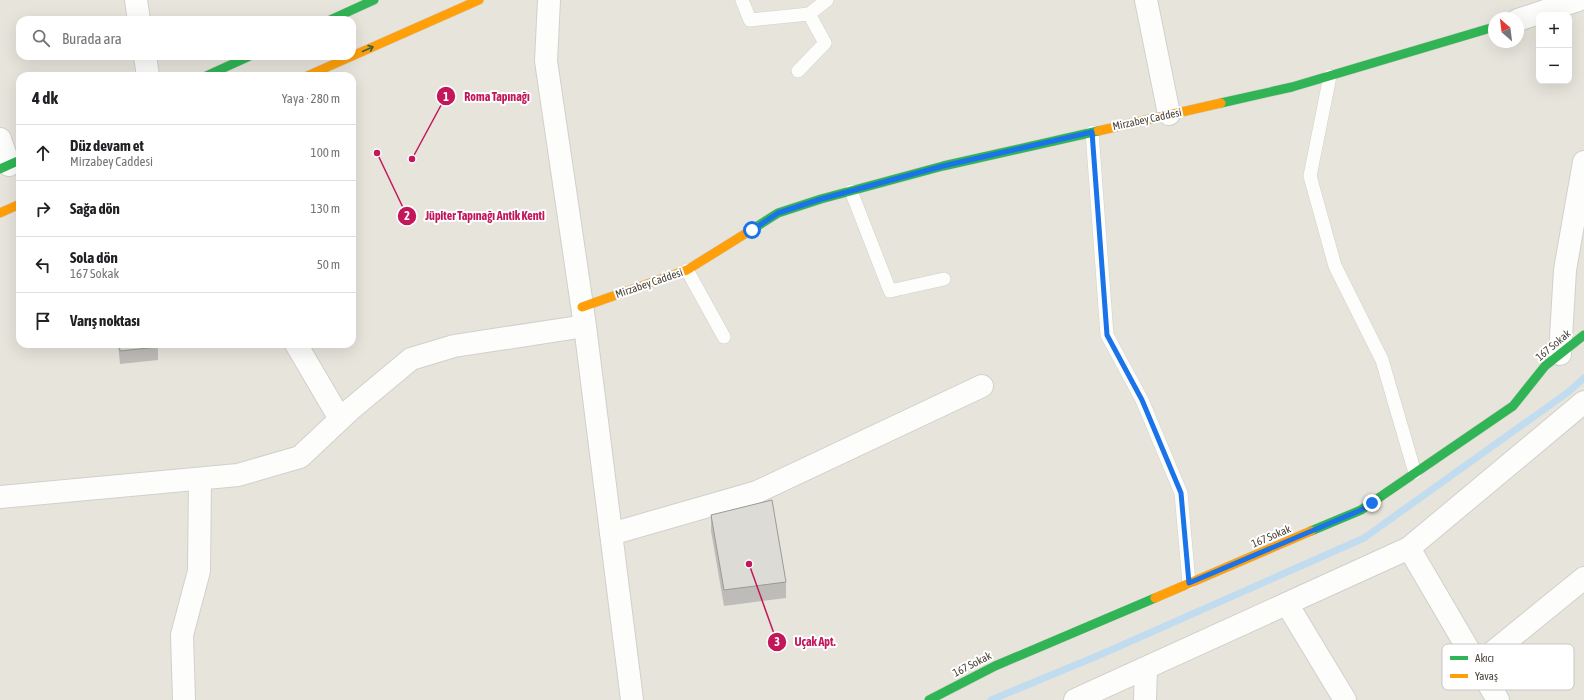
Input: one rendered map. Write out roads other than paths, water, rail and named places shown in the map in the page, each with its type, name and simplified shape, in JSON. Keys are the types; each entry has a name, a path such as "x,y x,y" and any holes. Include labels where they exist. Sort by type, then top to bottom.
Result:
{"street":[{"path":"136,0 139,16"},
{"path":"339,16 374,0"},
{"path":"356,54 479,0"},
{"path":"549,0 546,61 584,316 632,700"},
{"path":"1146,0 1169,114"},
{"path":"1524,18 1578,0"},
{"name":"Mirzabey Caddesi","path":"584,316 687,270 778,213 943,166 1292,87 1488,29"},
{"path":"146,60 147,72"},
{"path":"215,72 241,60"},
{"path":"316,72 343,60"},
{"path":"0,139 10,165"},
{"path":"1560,354 1565,270 1584,162"},
{"path":"0,213 16,206"},
{"path":"0,498 238,475 300,457 340,419 411,359 454,346 584,316"},
{"name":"167 Sokak","path":"929,700 995,666 1361,510 1513,406 1545,366 1584,335"},
{"path":"298,348 340,419"},
{"path":"611,534 757,492 982,386"},
{"path":"1075,700 1409,548 1584,402"},
{"path":"184,700 182,636 199,571 200,479"},
{"path":"1409,548 1465,644"},
{"path":"1503,644 1584,578"},
{"path":"1287,604 1345,700"},
{"path":"1145,700 1146,668"},
{"path":"1492,690 1498,700"}],"lane":[{"path":"742,0 750,20 809,14 827,0"},
{"path":"798,71 825,43 809,14"},
{"path":"1330,76 1310,176 1335,266 1382,360 1415,473"},
{"path":"1092,132 1107,335 1142,400 1181,493 1189,583"},
{"path":"851,191 890,291 944,279"},
{"path":"687,270 724,337"}],"waterway":[{"path":"991,700 1102,654 1364,538 1567,393 1584,378"}],"place":[{"name":"Jüpiter Tapınağı Antik Kenti","path":"377,153"},
{"name":"Roma Tapınağı","path":"412,159"},
{"name":"Uçak Apt.","path":"749,564"}]}
